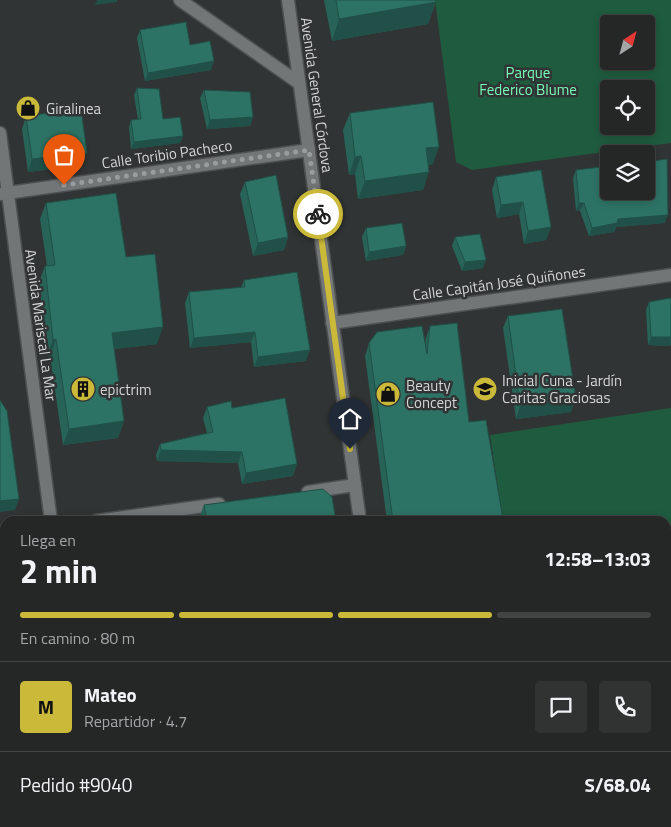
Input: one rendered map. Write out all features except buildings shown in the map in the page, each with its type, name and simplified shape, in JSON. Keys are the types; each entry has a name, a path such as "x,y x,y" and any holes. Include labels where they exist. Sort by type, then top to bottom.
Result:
{"street":[{"path":"180,0 299,83"},
{"name":"Avenida General Córdova","path":"288,0 359,516"},
{"name":"Avenida Mariscal La Mar","path":"0,133 4,194 50,516"},
{"name":"Calle Toribio Pacheco","path":"4,194 309,150"},
{"name":"Calle Capitán José Quiñones","path":"332,323 671,275"},
{"path":"298,493 355,485"},
{"path":"131,516 230,502"}],"green space":[{"name":"Parque Federico Blume","path":"435,0 671,0 671,143 655,145 600,145 600,153 472,170 456,162"},
{"path":"671,408 671,516 502,516 490,435"}],"way so far":[{"path":"64,185 309,150 318,214"}],"place":[{"name":"Giralinea","path":"28,108"},
{"name":"epictrim","path":"83,389"},
{"name":"Inicial Cuna - Jardín Caritas Graciosas","path":"485,389"},
{"name":"Beauty Concept","path":"388,394"}],"route":[{"path":"318,214 350,449"}]}
